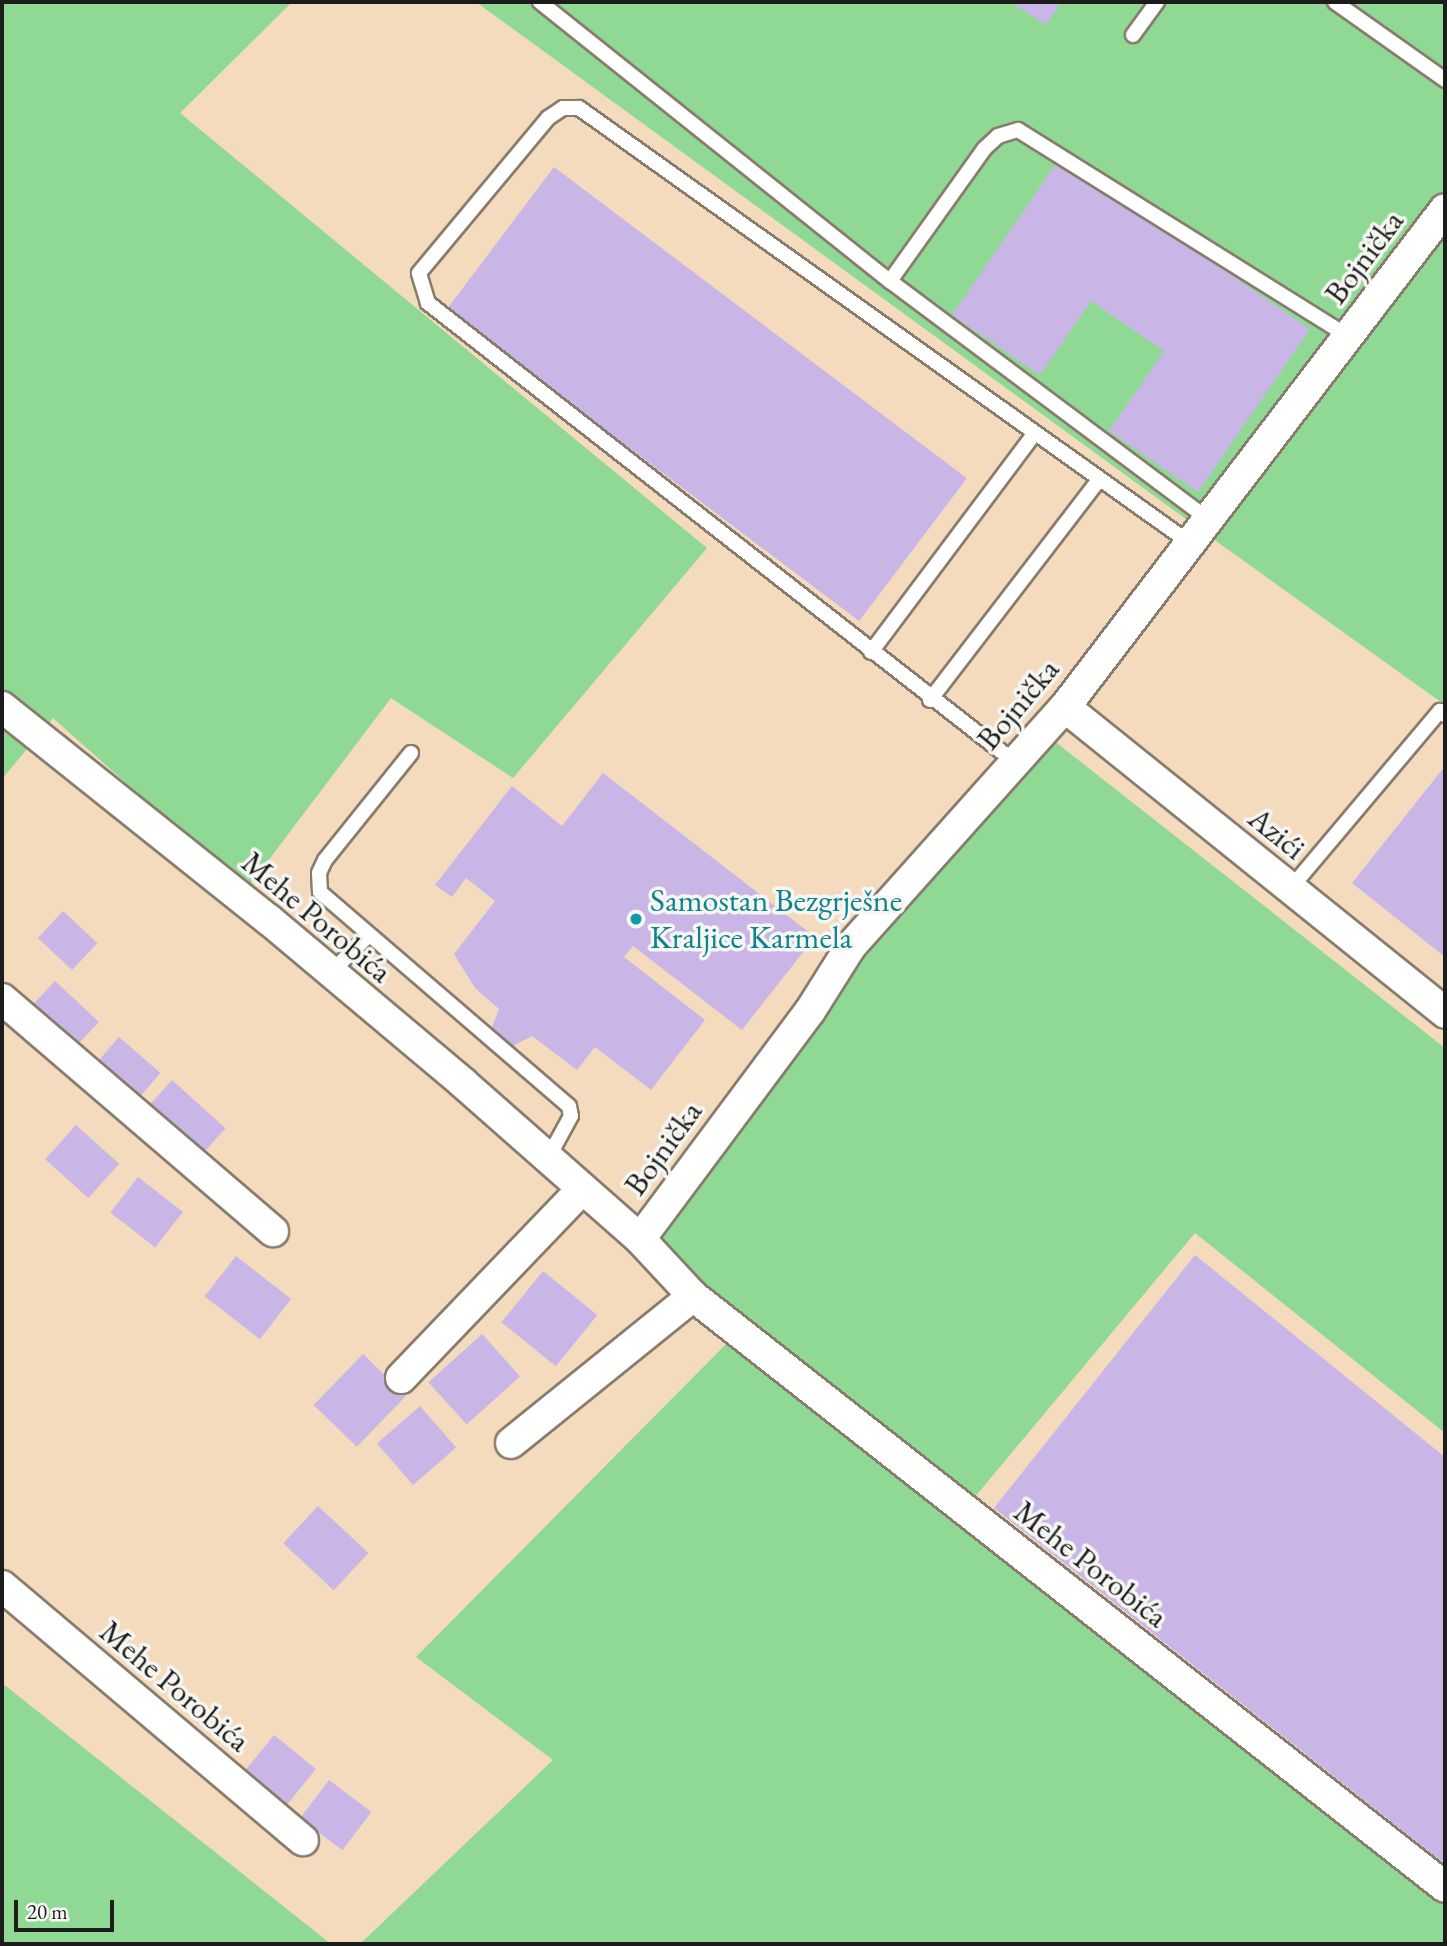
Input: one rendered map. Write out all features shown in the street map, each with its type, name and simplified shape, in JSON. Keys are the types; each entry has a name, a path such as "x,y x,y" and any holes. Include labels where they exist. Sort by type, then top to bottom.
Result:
{"street":[{"name":"Bojnička","path":"640,1239 810,1011 851,946 1065,707 1445,209"},
{"name":"Mehe Porobića","path":"2,707 330,973 548,1158 640,1239 693,1296 1445,1887"},
{"name":"Azići","path":"1065,707 1445,1013"},
{"path":"2,999 273,1231"},
{"path":"401,1378 582,1189"},
{"path":"511,1443 693,1296"},
{"name":"Mehe Porobića","path":"2,1586 303,1840"}],"lane":[{"path":"540,2 890,281 1208,519"},
{"path":"1133,35 1157,2"},
{"path":"1335,2 1445,80"},
{"path":"1016,763 930,700 428,303 419,273 548,118 563,108 579,108 1098,481 1190,543"},
{"path":"890,281 984,149 998,135 1018,130 1348,337"},
{"path":"871,652 1034,434"},
{"path":"930,700 1098,481"},
{"path":"1290,889 1440,711 1445,715"},
{"path":"411,753 319,873 320,892 569,1106 571,1116 548,1158"},
{"path":"330,973 368,936"}],"green space":[{"path":"2,2 292,2 180,113 707,548 513,778 391,698 246,890 53,718 2,779"},
{"path":"476,2 1445,2 1445,705 1216,541"},
{"path":"1030,722 1445,1048 1445,1433 1195,1233 964,1510 1445,1905 1445,1944 360,1944 553,1760 416,1657 737,1333 631,1235"},
{"path":"2,1683 331,1944 2,1944"}],"building":[{"path":"1010,2 1061,2 1046,25"},
{"path":"1060,158 1310,329 1198,492 1109,431 1164,351 1091,301 1040,375 952,315"},
{"path":"554,167 967,478 859,621 446,310"},
{"path":"1445,766 1445,957 1352,883"},
{"name":"Samostan Bezgrješne Kraljice Karmela","path":"603,773 815,937 742,1030 633,946 624,957 705,1020 651,1090 595,1047 577,1070 532,1036 511,1047 491,1030 499,1009 475,988 454,954 495,901 466,878 452,897 435,885 512,786 562,826"},
{"path":"63,911 97,943 72,970 38,938"},
{"path":"55,981 99,1022 75,1048 31,1007"},
{"path":"119,1037 161,1073 139,1098 97,1062"},
{"path":"172,1080 226,1128 201,1156 147,1107"},
{"path":"76,1125 119,1164 88,1198 45,1159"},
{"path":"138,1177 183,1212 155,1248 110,1212"},
{"path":"1195,1255 1445,1457 1445,1864 994,1508"},
{"path":"236,1256 291,1299 260,1339 205,1296"},
{"path":"543,1271 597,1315 556,1366 501,1322"},
{"path":"482,1334 520,1376 467,1425 428,1382"},
{"path":"363,1354 406,1396 357,1447 314,1405"},
{"path":"420,1406 456,1448 413,1485 377,1443"},
{"path":"318,1506 368,1553 334,1590 283,1543"},
{"path":"274,1735 316,1769 286,1806 244,1772"},
{"path":"329,1780 371,1812 342,1850 300,1818"}],"place":[{"name":"Samostan Bezgrješne Kraljice Karmela","path":"636,919"}]}
